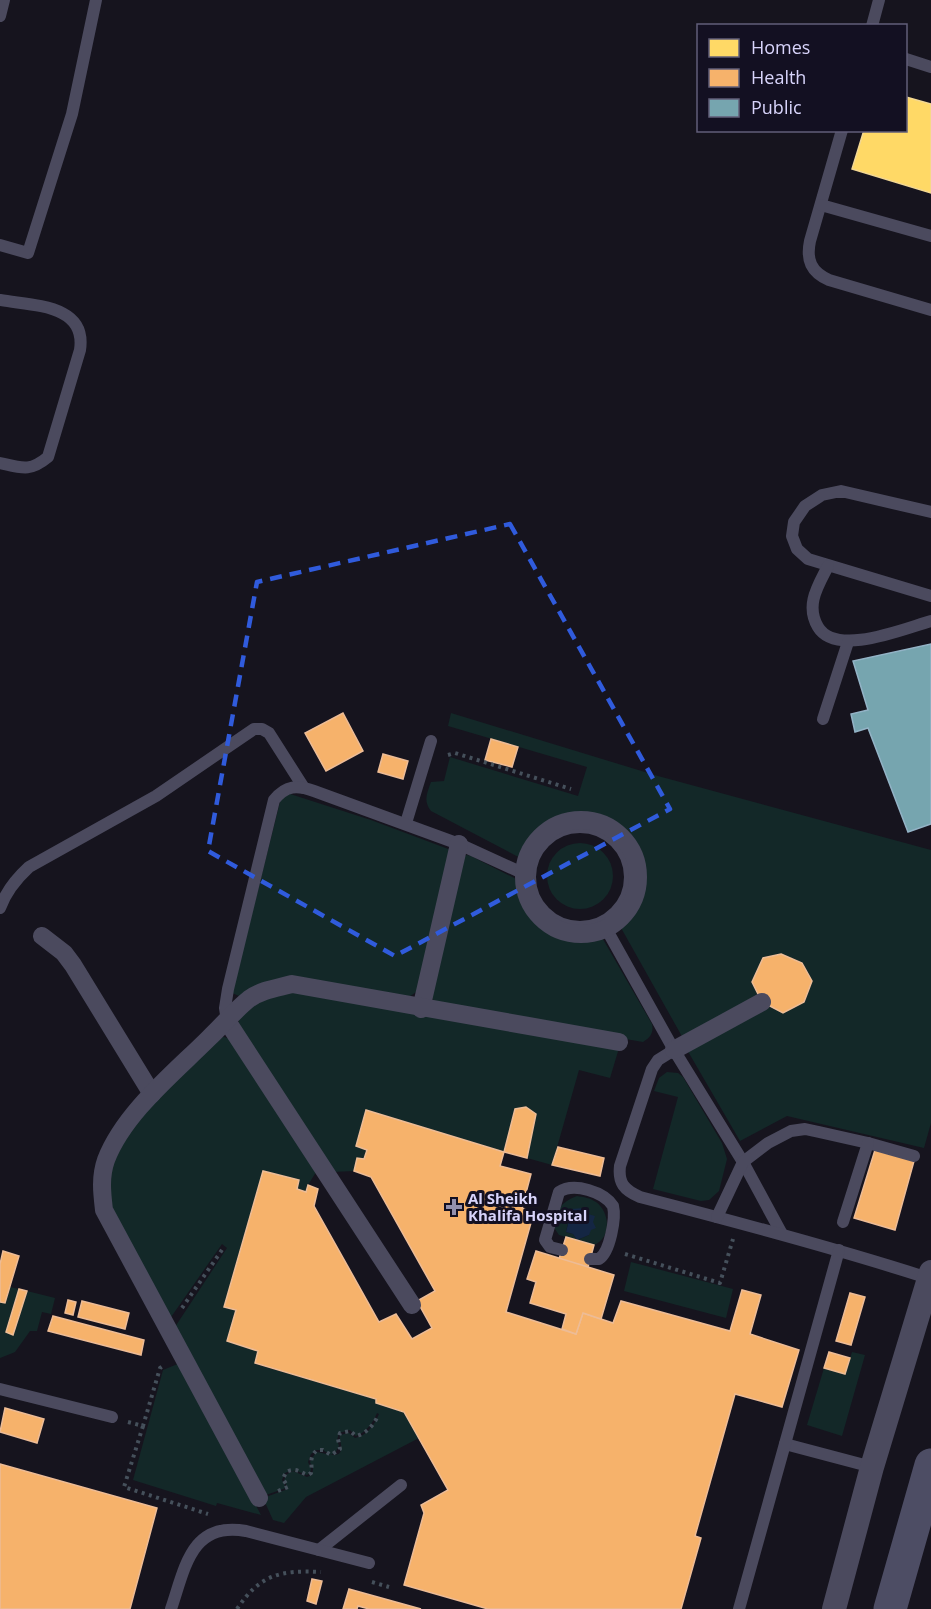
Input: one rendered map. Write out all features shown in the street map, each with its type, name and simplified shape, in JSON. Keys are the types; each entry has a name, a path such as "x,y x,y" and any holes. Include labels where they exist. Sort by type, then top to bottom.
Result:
{"main road":[{"path":"890,1609 931,1465"}],"street":[{"path":"580,819 597,822 612,829 625,841 633,855 638,872 636,889 630,905 620,919 590,934 573,934 556,929 542,920 531,906 525,890 526,875 527,856 536,842 548,830 563,822 580,819"},
{"path":"421,1009 459,844"},
{"path":"42,936 54,943 69,959 152,1094"},
{"path":"259,1498 104,1210 101,1185 106,1161 116,1140 152,1094 249,999 270,989 292,984 421,1009 619,1042"},
{"path":"674,1050 762,1002"},
{"path":"227,1021 412,1305"},
{"path":"834,1609 872,1467 930,1277"}],"lane":[{"path":"0,16 4,0"},
{"path":"0,245 28,253 72,114 96,0"},
{"path":"873,24 879,0"},
{"path":"907,59 931,67"},
{"path":"841,132 807,253 810,265 818,275 931,310"},
{"path":"821,205 931,236"},
{"path":"0,300 69,315 78,325 82,338 72,382 48,457 38,466 24,469 0,463"},
{"path":"931,512 841,491 822,495 805,506 794,522 792,536 797,549 808,560 931,596"},
{"path":"828,567 811,604 813,619 821,632 833,640 848,642 931,621"},
{"path":"823,719 848,642"},
{"path":"0,908 4,897 15,881 29,867 156,796 254,729 262,729 269,733 304,788"},
{"path":"406,822 431,741"},
{"path":"227,1021 225,1008 228,989 274,800 282,791 293,786 304,788 406,822 526,875"},
{"path":"604,926 674,1050 743,1162 782,1234"},
{"path":"674,1050 658,1060 652,1069 620,1166 619,1177 622,1186 640,1197 782,1234 930,1277"},
{"path":"717,1217 743,1162 768,1143 791,1131 805,1129 914,1156"},
{"path":"843,1222 868,1143"},
{"path":"609,1200 622,1186"},
{"path":"562,1250 550,1247 545,1240 559,1192 572,1187 603,1196 609,1200 615,1212 607,1249 603,1257 594,1260 590,1258"},
{"path":"739,1609 839,1250"},
{"path":"0,1389 112,1418"},
{"path":"785,1444 872,1467"},
{"path":"319,1550 401,1485"},
{"path":"171,1609 193,1549 203,1538 216,1531 231,1529 369,1563"}],"path":[{"path":"447,757 450,753 455,753 571,789"},
{"path":"607,1249 720,1283 738,1222"},
{"path":"168,1329 224,1247"},
{"path":"182,1356 160,1368 124,1487 208,1514 216,1531"},
{"path":"259,1498 288,1488 283,1479 286,1472 292,1469 308,1475 312,1473 310,1461 312,1454 317,1450 323,1450 331,1455 336,1453 340,1449 338,1439 340,1433 350,1431 356,1436 360,1435 376,1421 378,1415"},
{"path":"112,1418 143,1426"},
{"path":"237,1609 251,1591 265,1579 287,1571 325,1572"},
{"path":"368,1580 389,1587"}],"highlighted area":[{"path":"510,524 670,809 395,956 208,851 257,582"}],"green space":[{"path":"451,713 658,776 931,850 931,1123 924,1148 787,1116 740,1141 686,1048 766,1004 783,1013 804,1002 812,981 781,954 763,958 752,982 760,999 684,1040 620,926 638,896 641,868 631,844 613,826 589,817 564,817 541,831 524,860 431,811 427,804 426,797 431,782 444,781 450,757 578,796 587,767 448,726"},
{"path":"284,792 371,820 451,850 419,990 409,997 288,980 244,998 232,993"},
{"path":"574,843 586,843 598,848 608,858 613,876 611,889 598,904 586,909 574,909 562,904 552,894 547,882 547,870 552,858 562,848"},
{"path":"467,855 522,882 532,909 549,927 572,935 600,934 652,1024 652,1033 648,1039 643,1042 445,1008 434,1001 430,995 462,857"},
{"path":"289,991 619,1048 610,1078 579,1070 552,1165 527,1158 526,1107 515,1109 504,1152 367,1111 356,1146 367,1150 364,1159 357,1158 354,1171 332,1172 238,1024 239,1019 260,998"},
{"path":"218,1038 230,1039 318,1169 306,1192 297,1189 298,1180 263,1171 224,1307 236,1310 227,1341 258,1351 255,1364 376,1399 376,1403 404,1412 419,1438 306,1497 284,1523 273,1520 263,1498 288,1489 284,1480 287,1474 292,1471 285,1473 282,1480 286,1488 263,1496 173,1330 227,1248 222,1244 169,1320 107,1206 112,1158 138,1115","holes":["377,1413 379,1414 373,1425 363,1435 355,1438 349,1433 340,1435 341,1450 336,1455 331,1455 339,1446 337,1440 339,1433 350,1430 356,1436 366,1430","316,1450 323,1450 330,1455 316,1452 310,1462 313,1469 312,1475 307,1477 294,1471 307,1475 310,1473 308,1462 311,1454"]},
{"path":"667,1072 678,1073 683,1077 722,1143 727,1159 719,1191 709,1200 701,1201 653,1189 678,1097 654,1091 659,1078"},
{"path":"577,1196 596,1202 604,1212 606,1231 600,1242 594,1245 559,1235 553,1226 560,1207","holes":["571,1209 588,1214 589,1235 577,1240 573,1234 566,1232"]},
{"path":"631,1262 733,1289 726,1318 624,1291"},
{"path":"10,1287 19,1289 6,1332 13,1334 27,1291 55,1298 51,1314 42,1312 37,1331 30,1331 15,1352 0,1358 0,1302 5,1303"},
{"path":"852,1352 865,1355 842,1436 807,1425 824,1368 845,1374"},
{"path":"180,1363 261,1515 217,1503 216,1506 133,1480 163,1370"}],"water":[{"path":"584,1208 588,1214 595,1216 593,1222 596,1228 591,1230 589,1235 577,1240 573,1234 566,1232 568,1224 565,1219 570,1215 571,1209"}],"building: Homes":[{"path":"907,97 931,104 931,193 852,169 863,132 907,132"}],"building: Health":[{"path":"343,713 363,751 326,771 305,733"},
{"path":"491,739 518,747 512,767 485,760"},
{"path":"383,754 408,761 403,779 378,772"},
{"path":"781,954 802,963 812,981 804,1002 783,1013 762,1002 752,982 763,958"},
{"path":"526,1107 536,1114 527,1158 504,1152 515,1109"},
{"path":"366,1110 504,1152 500,1166 531,1174 522,1208 534,1212 506,1312 576,1334 583,1313 613,1323 621,1301 730,1331 742,1290 761,1295 750,1334 799,1350 782,1407 735,1394 695,1536 701,1538 681,1609 488,1609 404,1585 424,1513 421,1505 448,1490 404,1412 376,1403 376,1399 255,1363 258,1351 227,1341 236,1310 224,1307 263,1171 299,1180 297,1189 306,1192 308,1185 318,1189 314,1206 379,1322 396,1314 412,1339 432,1328 417,1301 435,1291 371,1177 354,1171 357,1158 364,1159 367,1150 356,1146"},
{"path":"558,1147 604,1158 600,1176 552,1165"},
{"path":"875,1150 914,1161 895,1230 854,1218"},
{"path":"566,1237 594,1245 588,1267 559,1259"},
{"path":"3,1251 19,1256 5,1303 0,1302 0,1264"},
{"path":"536,1251 614,1275 601,1319 583,1313 576,1334 562,1329 566,1314 530,1303 536,1282 527,1279"},
{"path":"19,1289 27,1291 13,1335 6,1332"},
{"path":"850,1293 865,1297 851,1345 836,1341"},
{"path":"68,1300 76,1302 73,1315 65,1313"},
{"path":"82,1301 129,1313 125,1329 78,1317"},
{"path":"53,1316 144,1340 141,1355 48,1331"},
{"path":"829,1352 850,1358 845,1374 824,1368"},
{"path":"5,1408 44,1419 37,1443 0,1432"},
{"path":"0,1464 157,1508 130,1609 0,1609"},
{"path":"312,1579 322,1581 316,1604 307,1601"},
{"path":"349,1589 421,1609 369,1609 358,1606 357,1609 343,1609"}],"building: Public":[{"path":"931,644 931,824 908,832 868,728 855,732 851,714 868,710 853,661"}],"place":[{"name":"Al Sheikh Khalifa Hospital","path":"454,1207"}]}
